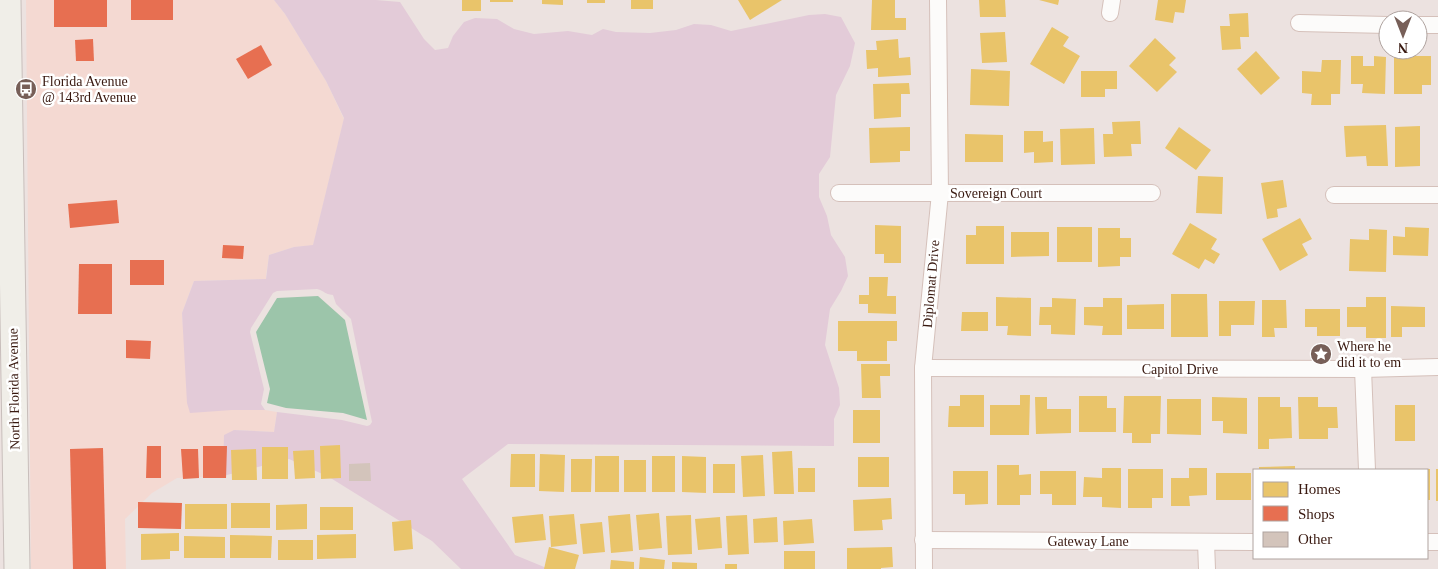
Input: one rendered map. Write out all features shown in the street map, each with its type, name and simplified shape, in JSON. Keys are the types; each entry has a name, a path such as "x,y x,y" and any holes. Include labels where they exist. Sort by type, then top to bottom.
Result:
{"main road":[{"name":"North Florida Avenue","path":"8,0 5,121 8,527 17,569"}],"street":[{"name":"Diplomat Drive","path":"924,569 923,368 940,193 938,0"},
{"path":"1299,23 1378,25"},
{"name":"Sovereign Court","path":"839,193 1152,193"},
{"path":"1334,195 1438,196"},
{"name":"Capitol Drive","path":"923,368 1364,369 1438,367"},
{"path":"1364,369 1366,469"},
{"name":"Gateway Lane","path":"923,540 1253,542"},
{"path":"1206,542 1207,569"}],"shaded area":[{"path":"26,0 274,0 285,14 326,81 344,119 313,246 294,247 269,255 266,279 194,281 182,313 183,328 232,410 277,412 274,432 234,430 223,476 177,478 152,493 125,519 126,569 31,569"},
{"path":"274,0 376,0 400,2 424,39 435,50 448,48 453,36 464,22 475,18 497,19 514,29 534,34 568,31 592,35 603,29 616,32 650,33 676,30 694,24 711,25 731,31 809,15 825,14 841,17 855,43 850,66 836,95 830,157 819,174 819,197 827,216 831,235 845,257 848,276 830,309 825,345 839,388 840,405 834,419 834,446 508,444 462,479 515,555 549,569 461,569 432,541 329,477 289,459 223,476 224,435 234,430 274,432 277,412 342,420 367,426 372,422 351,319 336,304 333,295 317,289 277,291 273,293 251,328 250,332 264,389 261,404 265,410 190,413 187,403 182,313 194,281 266,279 269,255 294,247 313,245 344,118 326,81 285,14"},
{"path":"318,296 345,320 367,420 343,413 286,408 267,403 270,389 256,332 277,298"}],"building: Homes":[{"path":"462,0 481,0 481,11 462,11"},
{"path":"490,0 513,0 513,2 490,2"},
{"path":"542,0 563,0 563,5 542,4"},
{"path":"587,0 605,0 605,3 587,3"},
{"path":"631,0 653,0 653,9 631,9"},
{"path":"738,0 782,0 750,20"},
{"path":"872,0 895,0 895,18 906,18 906,30 871,30"},
{"path":"979,0 1005,0 1006,17 980,17"},
{"path":"1039,0 1059,0 1058,5"},
{"path":"1158,0 1186,0 1184,13 1175,12 1173,23 1155,20"},
{"path":"1248,13 1249,37 1240,37 1241,49 1222,50 1220,26 1230,26 1229,14"},
{"path":"1052,27 1069,37 1063,46 1080,56 1064,84 1030,64"},
{"path":"1005,32 1007,62 982,63 980,33"},
{"path":"1155,38 1176,58 1169,65 1177,72 1157,92 1129,66"},
{"path":"898,39 899,58 910,57 911,75 878,77 878,68 867,69 866,50 877,50 876,41"},
{"path":"1256,51 1280,78 1261,95 1237,69"},
{"path":"1351,56 1363,56 1363,66 1374,66 1374,56 1378,56 1378,60 1386,60 1385,94 1362,93 1363,84 1351,84"},
{"path":"1428,56 1431,56 1431,85 1422,85 1422,94 1394,94 1394,60 1428,60"},
{"path":"1322,60 1341,60 1340,94 1331,94 1331,105 1311,105 1312,94 1302,93 1302,71 1321,72"},
{"path":"971,69 1010,71 1009,106 970,105"},
{"path":"1081,71 1117,71 1117,89 1105,89 1105,97 1081,97"},
{"path":"909,83 910,94 901,94 901,117 874,119 873,84"},
{"path":"1140,121 1141,144 1131,144 1132,156 1104,157 1103,134 1113,134 1112,122"},
{"path":"1386,125 1388,166 1367,166 1366,156 1346,157 1344,126"},
{"path":"1420,126 1420,166 1395,167 1395,127"},
{"path":"910,127 910,151 900,151 900,162 870,163 869,128"},
{"path":"1179,127 1211,150 1196,170 1165,148"},
{"path":"1094,128 1095,164 1061,165 1060,129"},
{"path":"1024,131 1043,131 1043,142 1053,141 1053,162 1034,163 1034,152 1024,153"},
{"path":"965,134 1003,135 1003,162 965,162"},
{"path":"1198,176 1223,177 1222,214 1196,213"},
{"path":"1283,180 1287,207 1277,209 1278,217 1267,219 1261,183"},
{"path":"1300,218 1312,239 1302,244 1308,255 1280,271 1262,239"},
{"path":"1190,223 1217,239 1211,249 1220,254 1214,264 1205,259 1199,269 1172,254"},
{"path":"875,225 901,226 901,263 884,263 884,254 875,254"},
{"path":"976,226 1004,226 1004,264 966,264 966,235 976,235"},
{"path":"1057,227 1092,227 1092,262 1057,262"},
{"path":"1405,227 1429,228 1428,256 1393,255 1393,236 1405,237"},
{"path":"1098,228 1120,228 1120,238 1131,238 1131,257 1120,257 1120,266 1098,267"},
{"path":"1369,229 1387,230 1386,272 1349,271 1350,239 1369,240"},
{"path":"1011,232 1049,232 1049,256 1011,257"},
{"path":"869,277 888,277 887,296 896,296 896,314 868,313 868,304 859,304 859,295 869,295"},
{"path":"1171,294 1207,294 1208,337 1171,337"},
{"path":"996,297 1031,298 1031,336 1007,335 1008,326 996,326"},
{"path":"1366,297 1386,297 1386,338 1366,338 1366,327 1347,327 1347,307 1366,307"},
{"path":"1052,298 1076,299 1075,335 1051,334 1051,325 1039,325 1040,307 1052,307"},
{"path":"1103,298 1122,298 1122,335 1102,335 1103,326 1084,325 1084,307 1103,307"},
{"path":"1262,300 1286,300 1287,328 1274,328 1275,337 1262,337"},
{"path":"1219,301 1255,301 1254,325 1231,325 1231,336 1219,336"},
{"path":"1164,304 1164,329 1127,329 1127,305"},
{"path":"1391,306 1425,307 1425,327 1402,327 1402,337 1391,337"},
{"path":"1305,309 1340,309 1340,336 1317,336 1317,327 1305,327"},
{"path":"962,312 988,312 988,331 961,331"},
{"path":"838,321 897,321 897,341 887,341 887,361 857,361 857,351 838,351"},
{"path":"861,364 890,364 890,376 880,376 881,398 862,398"},
{"path":"960,395 984,395 984,427 948,427 949,406 960,406"},
{"path":"1020,395 1030,395 1029,435 990,435 990,405 1020,405"},
{"path":"1079,396 1107,396 1107,408 1116,408 1116,432 1079,432"},
{"path":"1124,396 1161,396 1160,434 1151,434 1151,443 1132,443 1132,433 1123,433"},
{"path":"1035,397 1047,397 1047,409 1071,409 1071,433 1036,434"},
{"path":"1212,397 1247,398 1247,434 1223,433 1223,421 1212,421"},
{"path":"1258,397 1280,397 1280,407 1291,407 1292,438 1269,439 1269,449 1258,449"},
{"path":"1298,397 1318,397 1318,407 1337,407 1338,428 1328,428 1328,439 1299,439"},
{"path":"1167,399 1201,399 1201,435 1167,434"},
{"path":"1395,405 1415,405 1415,441 1395,441"},
{"path":"853,410 880,410 880,443 853,443"},
{"path":"340,445 341,478 321,479 320,446"},
{"path":"262,447 288,447 288,479 262,479"},
{"path":"256,449 257,480 232,480 231,450"},
{"path":"314,450 315,478 295,479 293,451"},
{"path":"792,451 794,494 774,494 772,452"},
{"path":"511,454 535,454 535,487 510,487"},
{"path":"540,454 565,455 564,492 539,491"},
{"path":"763,455 765,496 743,497 741,456"},
{"path":"595,456 619,456 619,492 595,492"},
{"path":"652,456 675,456 675,492 652,492"},
{"path":"682,456 706,457 706,493 682,492"},
{"path":"858,457 889,457 889,487 858,487"},
{"path":"571,459 592,459 591,492 571,492"},
{"path":"624,460 646,460 646,492 624,492"},
{"path":"713,464 735,464 735,493 713,493"},
{"path":"997,465 1019,465 1019,475 1031,474 1031,495 1020,495 1020,505 997,505"},
{"path":"1295,466 1295,469 1259,469 1259,467"},
{"path":"798,468 815,468 815,492 798,492"},
{"path":"1102,468 1121,468 1121,508 1102,507 1102,497 1083,497 1084,477 1102,478"},
{"path":"1189,468 1207,468 1207,495 1189,496 1190,506 1171,506 1171,478 1189,478"},
{"path":"1128,469 1163,469 1163,498 1152,498 1152,508 1128,508"},
{"path":"1428,469 1430,469 1430,500 1428,500"},
{"path":"1436,469 1438,469 1438,501 1436,501"},
{"path":"953,471 988,471 988,504 965,505 965,494 953,494"},
{"path":"1040,471 1076,471 1076,505 1052,505 1052,494 1040,494"},
{"path":"1216,473 1251,473 1251,500 1216,500"},
{"path":"891,498 892,519 882,520 883,530 854,531 853,500"},
{"path":"231,503 270,503 270,528 231,528"},
{"path":"185,504 227,504 227,529 185,529"},
{"path":"307,504 307,529 276,530 276,505"},
{"path":"320,507 353,507 353,530 320,530"},
{"path":"659,513 662,548 639,550 636,515"},
{"path":"543,514 546,540 515,543 512,517"},
{"path":"574,514 577,544 551,547 549,516"},
{"path":"630,514 633,551 611,553 608,516"},
{"path":"691,515 692,554 668,555 666,516"},
{"path":"747,515 749,554 728,555 726,516"},
{"path":"720,517 722,548 698,550 695,519"},
{"path":"777,517 778,542 754,543 753,519"},
{"path":"812,519 814,543 784,545 783,521"},
{"path":"411,520 413,549 394,551 392,522"},
{"path":"602,522 605,552 583,554 580,524"},
{"path":"179,533 179,551 170,551 170,559 141,560 141,534"},
{"path":"356,534 356,558 317,559 317,535"},
{"path":"230,535 272,536 271,558 230,558"},
{"path":"184,536 225,537 225,558 184,558"},
{"path":"278,540 313,540 313,560 278,560"},
{"path":"549,547 579,555 575,569 544,569"},
{"path":"892,547 893,567 847,569 847,548"},
{"path":"784,551 815,551 815,569 784,569"},
{"path":"640,557 665,560 664,569 639,569"},
{"path":"611,560 634,562 634,569 610,569"},
{"path":"672,562 697,563 697,569 672,569"},
{"path":"725,564 737,564 737,569 725,569"}],"building: Shops":[{"path":"54,0 107,0 107,27 54,27"},
{"path":"131,0 173,0 173,20 131,20"},
{"path":"93,39 94,61 76,61 75,40"},
{"path":"261,45 272,65 248,79 236,59"},
{"path":"117,200 119,223 70,228 68,204"},
{"path":"223,245 244,246 243,259 222,258"},
{"path":"130,260 164,260 164,285 130,285"},
{"path":"79,264 112,264 112,314 78,314"},
{"path":"126,340 151,341 150,359 126,358"},
{"path":"147,446 161,446 161,478 146,478"},
{"path":"203,446 227,446 226,478 203,478"},
{"path":"103,448 106,569 73,569 70,449"},
{"path":"181,449 198,449 199,478 183,479"},
{"path":"138,502 182,503 181,529 138,528"}],"building: Other":[{"path":"370,463 371,481 349,481 349,464"}],"place":[{"name":"Florida Avenue @ 143rd Avenue","path":"26,89"},
{"name":"Where he did it to em","path":"1321,354"}]}
